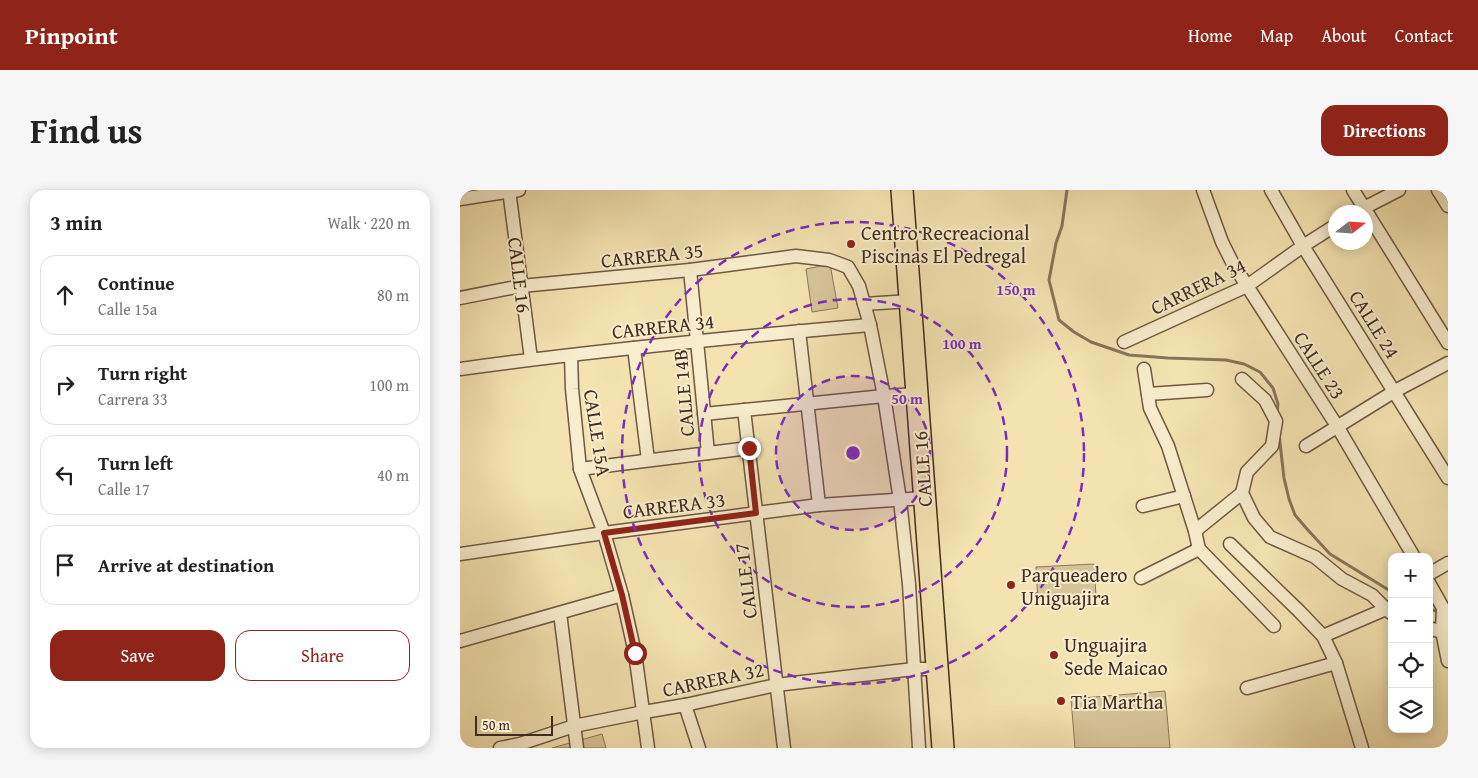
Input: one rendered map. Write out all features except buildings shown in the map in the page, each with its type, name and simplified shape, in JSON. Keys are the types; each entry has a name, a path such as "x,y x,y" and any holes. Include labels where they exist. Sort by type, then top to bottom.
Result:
{"highway":[{"name":"CALLE 16","path":"902,190 942,748"}],"street":[{"name":"CALLE 23","path":"1203,190 1222,242 1233,264 1337,426 1412,553"},
{"name":"CALLE 24","path":"1271,190 1303,246 1448,478"},
{"path":"1353,190 1358,205"},
{"path":"1370,205 1400,190"},
{"path":"1438,190 1448,206"},
{"path":"460,199 512,191"},
{"name":"CALLE 16","path":"512,191 521,286 531,359"},
{"name":"CARRERA 34","path":"1124,342 1247,286 1328,230"},
{"path":"1373,230 1448,344"},
{"name":"CARRERA 35","path":"460,298 521,286 690,270 796,256 829,260 848,267 859,286 864,304"},
{"name":"CALLE 14B","path":"690,270 708,453"},
{"path":"910,301 864,304 884,396 900,500 910,584 919,748"},
{"name":"CARRERA 34","path":"460,369 531,359 697,341 870,325"},
{"path":"800,331 819,505"},
{"path":"634,348 648,460"},
{"name":"CALLE 15A","path":"571,356 572,389 580,469 604,533 622,595 635,653 648,748"},
{"path":"1306,446 1395,391 1448,363"},
{"path":"1144,369 1150,408 1168,446 1199,549 1274,626"},
{"path":"1195,531 1242,494 1247,472 1272,446 1276,421 1265,400 1242,379"},
{"path":"1148,394 1207,390"},
{"path":"704,414 917,394"},
{"name":"CALLE 17","path":"744,410 784,748"},
{"path":"580,469 749,448"},
{"path":"1242,494 1254,518 1270,537 1315,557 1342,579 1372,595 1388,610"},
{"path":"1143,506 1184,496"},
{"name":"CARRERA 33","path":"460,554 819,505 924,498"},
{"path":"1230,544 1323,636 1336,663 1362,748"},
{"path":"1141,578 1199,549"},
{"path":"1433,572 1448,563"},
{"path":"1433,588 1446,606 1442,632 1448,660"},
{"path":"460,641 622,595"},
{"path":"1323,636 1388,611"},
{"path":"560,613 577,748"},
{"path":"1433,629 1442,632"},
{"path":"1247,688 1336,663"},
{"name":"CARRERA 32","path":"500,748 521,746 574,726 776,685 914,669 937,669"},
{"path":"685,705 699,748"}],"shaded area":[{"path":"830,264 838,308 812,312 806,269"},
{"path":"1094,564 1096,597 1038,600 1036,567"},
{"path":"1165,691 1170,748 1075,748 1071,699"},
{"path":"602,734 606,748 552,748"}],"waterway":[{"path":"1067,190 1062,226 1056,243 1049,280 1059,320 1091,342 1129,355 1226,360 1244,364 1260,372 1273,388 1278,404 1277,413"},
{"path":"1279,434 1284,478 1295,515 1330,554 1388,590"},
{"path":"1433,610 1441,612"}],"place":[{"name":"Centro Recreacional Piscinas El Pedregal","path":"851,244"},
{"name":"Parqueadero Uniguajira","path":"1011,585"},
{"name":"Unguajira Sede Maicao","path":"1054,655"},
{"name":"Tia Martha","path":"1061,701"}],"route":[{"path":"635,653 622,595 604,533 756,513 749,448"}]}
